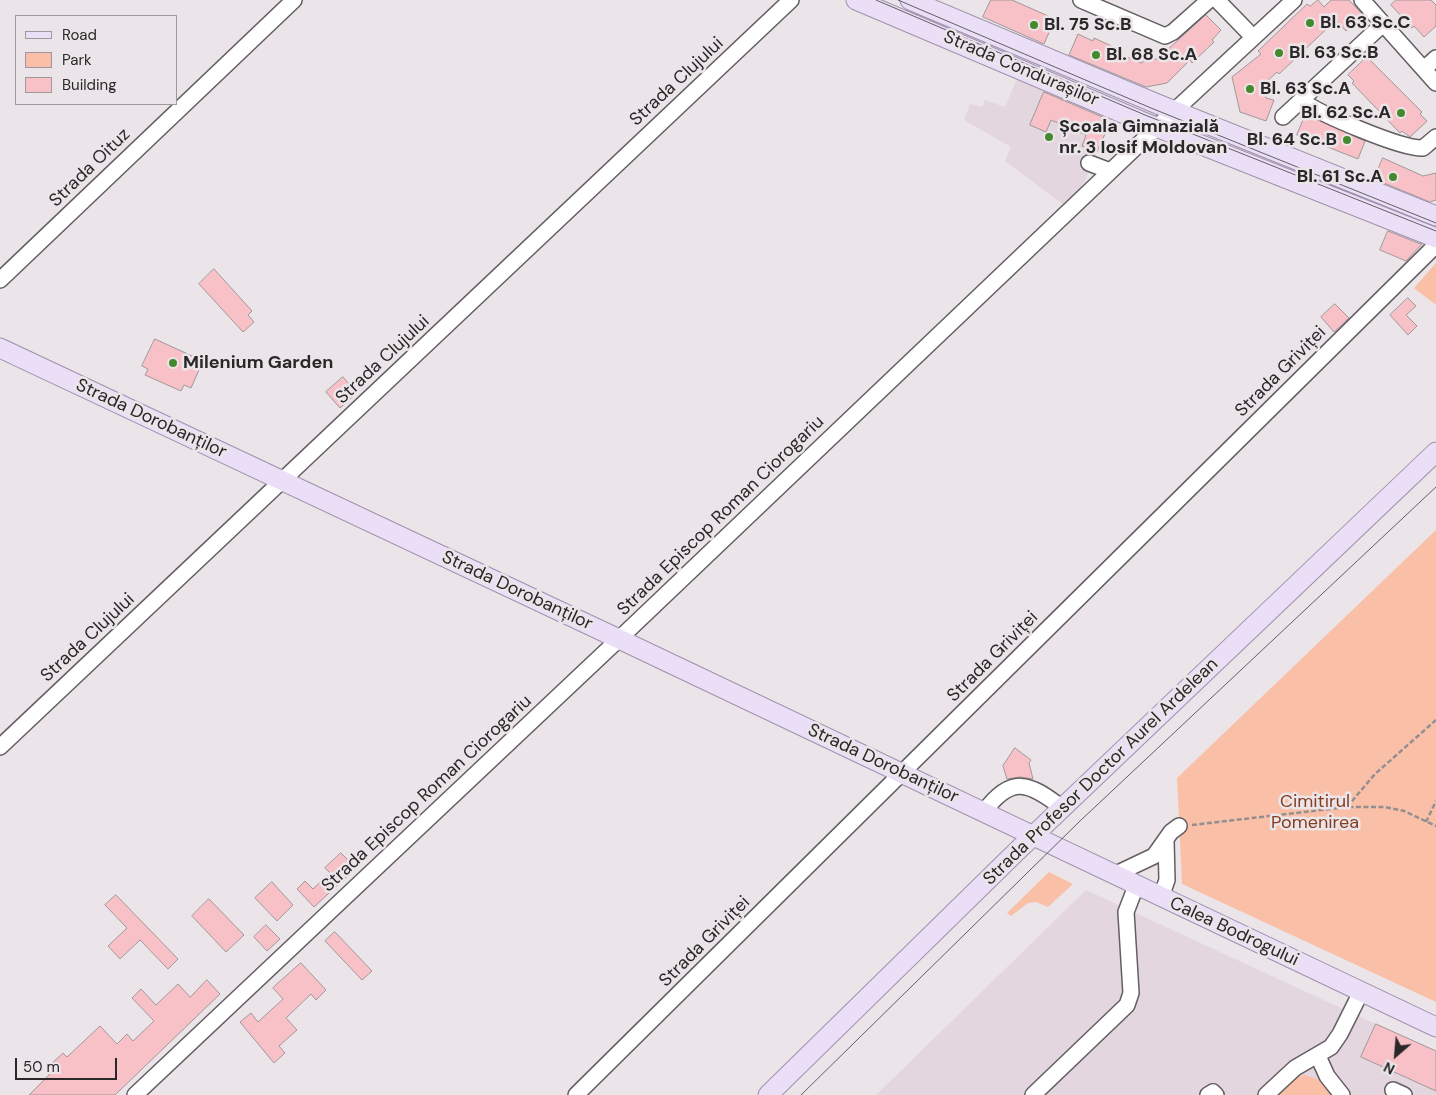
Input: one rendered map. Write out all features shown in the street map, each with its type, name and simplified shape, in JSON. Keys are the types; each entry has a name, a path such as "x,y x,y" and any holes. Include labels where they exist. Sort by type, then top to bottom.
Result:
{"main road":[{"name":"Strada Condurașilor","path":"856,0 1157,127 1436,238"},
{"name":"Strada Condurașilor","path":"910,0 1436,216"},
{"name":"Strada Dorobanților","path":"0,348 1034,836"},
{"name":"Strada Profesor Doctor Aurel Ardelean","path":"768,1095 1062,808 1436,452"},
{"name":"Calea Bodrogului","path":"1034,836 1436,1027"}],"street":[{"name":"Strada Oituz","path":"0,280 294,0"},
{"name":"Strada Clujului","path":"0,747 791,0"},
{"path":"1081,0 1165,36 1173,32 1209,0"},
{"path":"1217,0 1253,38"},
{"name":"Strada Episcop Roman Ciorogariu","path":"135,1095 619,639 1110,171 1294,0"},
{"path":"1362,0 1436,83"},
{"path":"1283,117 1384,24"},
{"path":"1424,69 1436,58"},
{"path":"1301,100 1315,109 1404,146 1423,148 1436,137"},
{"path":"1089,163 1110,171"},
{"name":"Strada Griviței","path":"576,1095 1436,245"},
{"path":"984,812 997,795 1011,787 1018,786 1046,796 1062,808"},
{"path":"1114,875 1149,860 1157,853 1171,832 1180,826"},
{"path":"1161,897 1167,880 1166,840"},
{"path":"1033,1095 1127,1005 1132,993 1126,912 1136,886"},
{"path":"1266,1095 1295,1068 1318,1056 1335,1042 1360,992"},
{"path":"1318,1056 1326,1076 1342,1095"},
{"path":"1208,1095 1213,1092 1216,1095"}],"path":[{"path":"1347,807 1375,774 1436,720"},
{"path":"1426,822 1436,801"},
{"path":"1180,826 1347,807 1385,807 1404,811 1436,826"}],"shaded area":[{"name":"Școala Gimnazială nr. 3 Iosif Moldovan","path":"1018,76 1109,114 1104,125 1108,127 1082,187 1064,205 1005,161 1011,147 964,120 970,104 982,107 985,100 1005,107"},
{"path":"1086,890 1436,1052 1436,1095 876,1095"}],"green space":[{"path":"1436,263 1436,305 1414,288"},
{"name":"Cimitirul Pomenirea","path":"1436,530 1436,1002 1182,884 1177,778"},
{"path":"1049,872 1073,884 1048,907 1036,902 1028,903 1011,916 1007,913"},
{"path":"1305,1075 1317,1079 1334,1095 1277,1095 1294,1078"}],"building":[{"path":"991,0 1012,0 1055,19 1044,44 983,17"},
{"path":"1318,0 1324,7 1331,0 1349,0 1363,15 1346,31 1336,20 1279,74 1277,72 1264,84 1266,98 1274,100 1266,121 1240,112 1232,77 1261,54 1258,51 1307,4 1310,6"},
{"path":"1396,0 1431,0 1436,5 1436,26 1424,37 1414,26 1412,28 1391,5"},
{"path":"1206,15 1221,30 1212,40 1214,42 1192,63 1190,60 1167,83 1146,87 1069,55 1078,34 1093,41 1094,38 1118,49 1116,52 1141,63 1148,59 1157,59"},
{"path":"1367,57 1422,112 1420,114 1427,121 1410,137 1402,131 1400,133 1352,83 1354,81 1348,75"},
{"path":"1044,92 1107,119 1104,126 1108,127 1097,152 1082,146 1086,135 1051,120 1046,132 1030,125"},
{"path":"1306,114 1365,141 1358,159 1297,135"},
{"path":"1383,158 1423,176 1436,173 1436,200 1430,202 1374,179"},
{"path":"1388,231 1422,244 1406,261 1380,250"},
{"path":"214,269 252,311 248,315 254,322 243,332 199,284"},
{"path":"1408,298 1416,306 1406,315 1417,326 1408,335 1390,315"},
{"path":"1335,304 1349,318 1334,332 1321,317"},
{"name":"Milenium Garden","path":"155,339 203,361 191,388 184,385 181,391 145,375 148,369 142,366"},
{"path":"343,377 357,393 340,408 326,392"},
{"path":"1015,748 1031,760 1029,763 1033,779 1020,777 1007,779 1003,766"},
{"path":"341,853 356,868 314,907 297,889 305,881 313,889 330,873 325,868"},
{"path":"272,882 293,905 277,921 255,898"},
{"path":"116,895 178,959 168,969 140,940 120,959 108,946 127,928 105,905"},
{"path":"209,899 244,935 226,952 192,916"},
{"path":"266,925 280,939 267,951 254,937"},
{"path":"335,932 372,971 362,980 325,941"},
{"path":"301,963 326,990 316,1000 311,994 286,1018 297,1030 279,1046 285,1053 274,1063 240,1022 251,1013 258,1022 283,999 273,988"},
{"path":"207,980 220,994 115,1095 29,1095 51,1073 47,1068 63,1053 67,1057 100,1026 117,1044 127,1034 133,1041 154,1021 132,998 141,989 156,1005 178,984 190,997"},
{"path":"1376,1024 1436,1051 1436,1091 1361,1057"}],"tram line":[{"path":"876,0 1145,115 1436,231"},
{"path":"898,0 1151,108 1436,223"},
{"path":"801,1095 1080,821 1436,487"}],"place":[{"name":"Bl. 63 Sc.C","path":"1310,23"},
{"name":"Bl. 75 Sc.B","path":"1034,25"},
{"name":"Bl. 63 Sc.B","path":"1279,53"},
{"name":"Bl. 68 Sc.A","path":"1096,55"},
{"name":"Bl. 63 Sc.A","path":"1250,89"},
{"name":"Bl. 62 Sc.A","path":"1401,113"},
{"name":"Școala Gimnazială nr. 3 Iosif Moldovan","path":"1049,137"},
{"name":"Bl. 64 Sc.B","path":"1347,140"},
{"name":"Bl. 61 Sc.A","path":"1393,177"},
{"name":"Milenium Garden","path":"173,363"}]}
